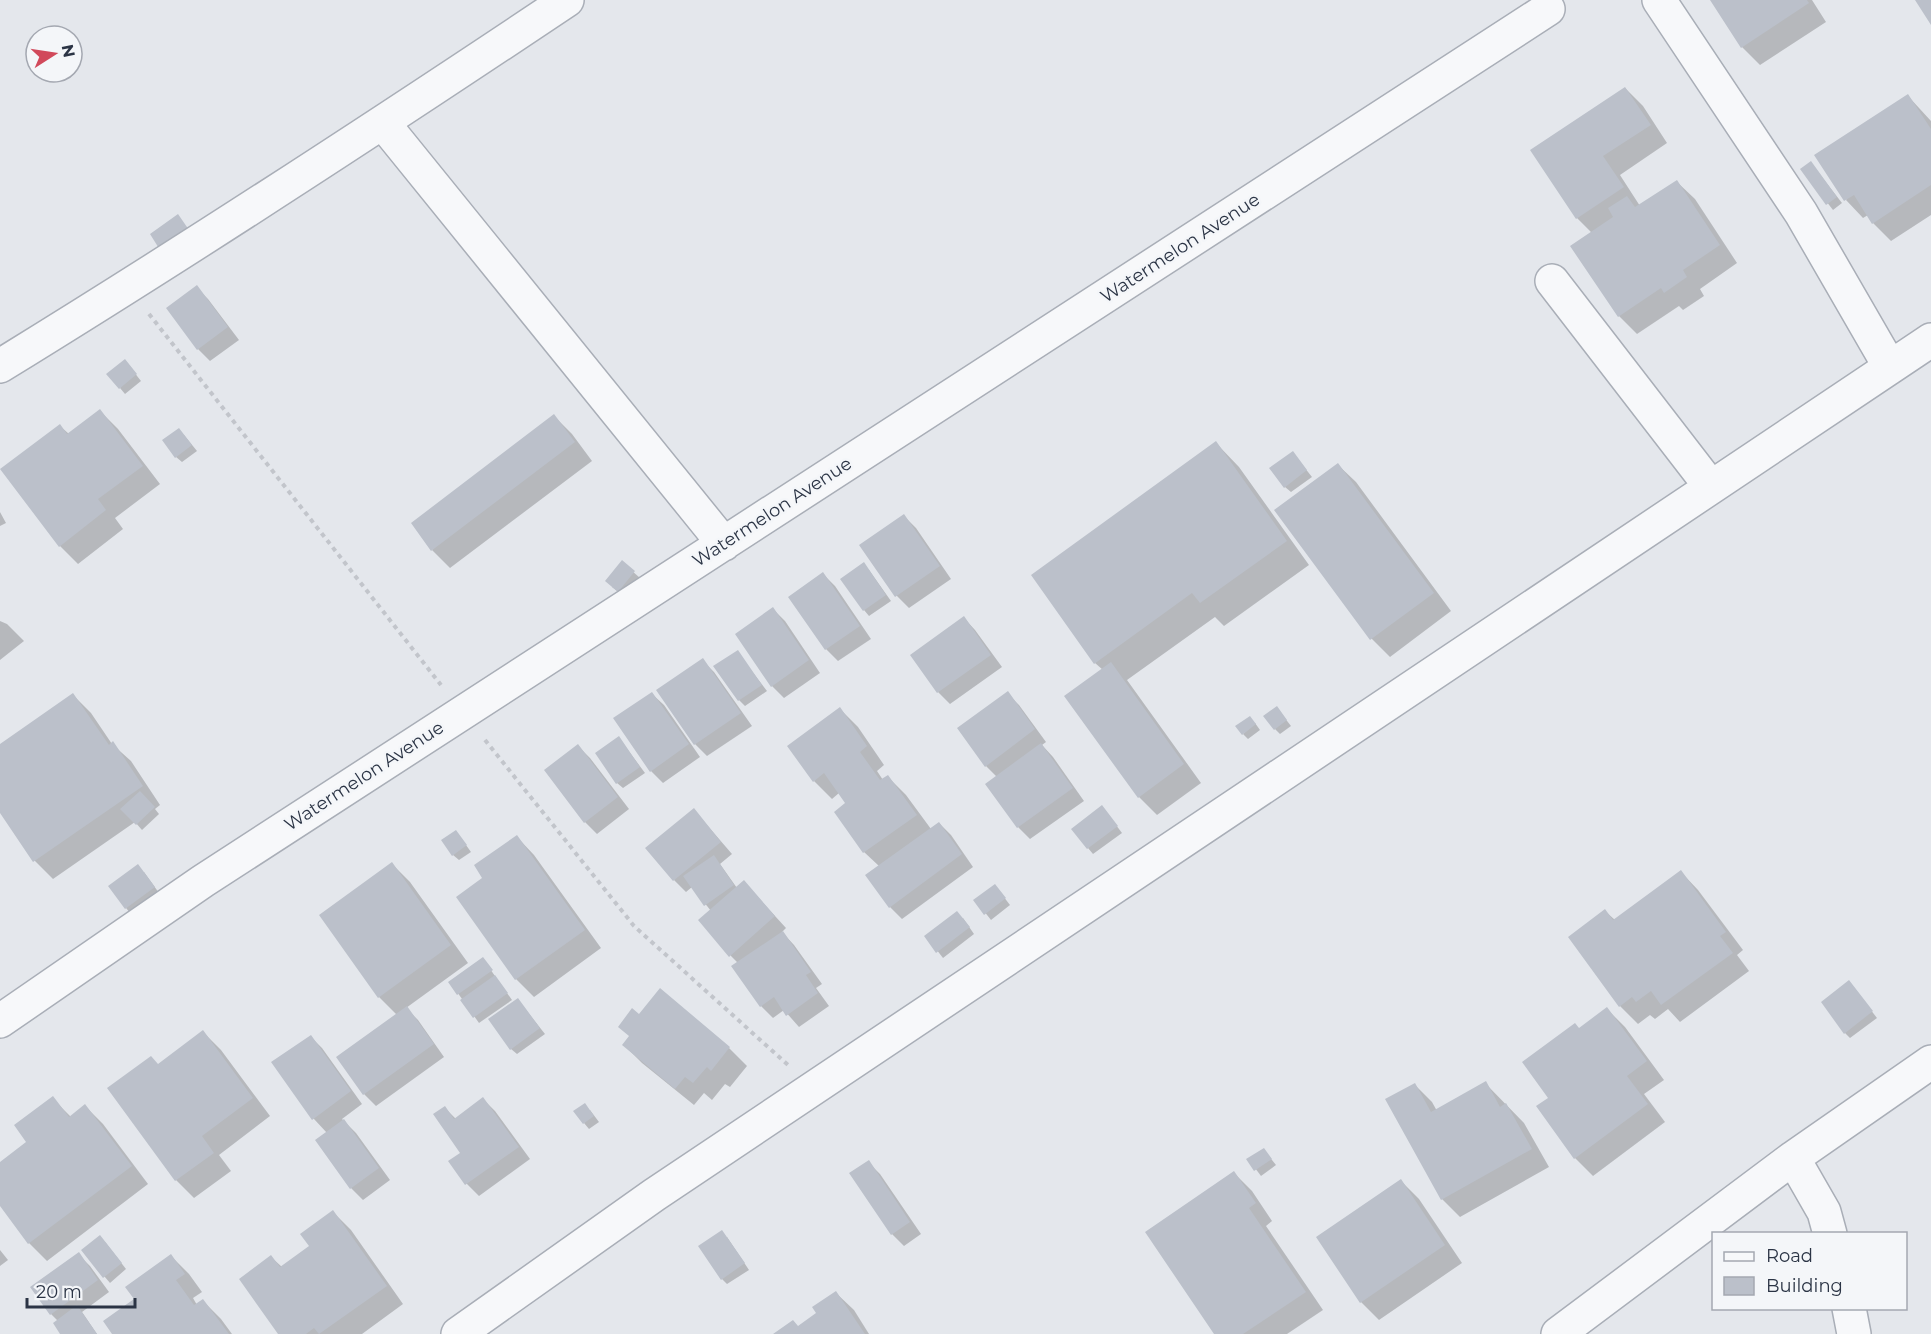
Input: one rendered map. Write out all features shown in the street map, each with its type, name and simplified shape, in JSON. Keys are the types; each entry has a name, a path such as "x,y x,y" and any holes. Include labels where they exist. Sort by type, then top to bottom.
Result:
{"street":[{"path":"0,366 128,287 383,123 567,0"},
{"path":"1659,0 1801,213 1890,368"},
{"name":"Watermelon Avenue","path":"0,1021 203,881 1548,9"},
{"path":"383,123 724,544"},
{"path":"1552,281 1711,487"},
{"path":"458,1334 654,1195 1931,340"},
{"path":"1558,1334 1793,1158 1931,1062"},
{"path":"1793,1158 1824,1212 1830,1232"},
{"path":"1850,1310 1854,1334"}],"building":[{"path":"1710,0 1807,0 1809,3 1741,48"},
{"path":"1915,0 1931,0 1931,25"},
{"path":"1625,87 1651,125 1603,156 1624,187 1576,219 1530,150"},
{"path":"1908,94 1931,129 1931,185 1872,224 1854,195 1844,201 1814,155"},
{"path":"1811,161 1837,197 1826,205 1800,169"},
{"path":"1677,180 1720,245 1683,270 1687,277 1664,293 1661,288 1618,317 1570,246 1613,217 1608,208 1627,196 1635,207"},
{"path":"178,214 189,230 160,250 150,234"},
{"path":"197,285 228,327 197,350 166,308"},
{"path":"125,359 137,374 119,389 106,374"},
{"path":"100,409 143,466 98,499 106,510 59,547 0,469 60,424 67,434"},
{"path":"554,414 575,442 431,551 411,523"},
{"path":"179,428 192,445 175,458 162,440"},
{"path":"1216,441 1287,541 1200,603 1192,593 1094,664 1031,575"},
{"path":"1293,451 1307,470 1284,488 1269,468"},
{"path":"1338,463 1434,593 1370,640 1274,510"},
{"path":"904,514 940,566 895,597 859,545"},
{"path":"622,560 635,571 618,592 605,581"},
{"path":"864,562 886,595 863,611 840,579"},
{"path":"823,572 860,626 825,650 788,597"},
{"path":"773,607 809,660 771,687 735,634"},
{"path":"964,616 991,655 937,693 910,655"},
{"path":"738,650 762,685 738,701 713,666"},
{"path":"703,658 741,713 694,745 656,690"},
{"path":"1111,662 1184,764 1138,798 1064,696"},
{"path":"1008,691 1035,729 985,767 957,728"},
{"path":"652,692 689,744 650,772 613,718"},
{"path":"73,693 109,745 113,741 143,786 33,862 0,813 0,744"},
{"path":"1277,706 1287,720 1274,730 1263,716"},
{"path":"840,707 867,746 860,752 880,780 888,775 917,815 863,853 834,812 845,803 824,773 813,782 787,746"},
{"path":"1250,716 1256,724 1242,735 1235,726"},
{"path":"619,736 640,767 616,784 595,753"},
{"path":"1041,743 1073,788 1017,828 985,784"},
{"path":"578,744 618,797 584,823 544,770"},
{"path":"140,791 155,807 136,825 120,809"},
{"path":"1102,805 1118,826 1087,849 1071,829"},
{"path":"694,808 721,842 673,881 645,848"},
{"path":"939,822 962,854 889,908 865,875"},
{"path":"456,830 467,845 452,856 441,840"},
{"path":"517,835 585,930 515,980 456,897 482,878 474,865"},
{"path":"714,855 734,885 704,906 683,876"},
{"path":"392,862 451,945 378,998 319,915"},
{"path":"138,864 155,887 125,909 108,886"},
{"path":"1681,870 1726,932 1720,936 1733,953 1661,1005 1651,991 1636,1002 1632,997 1619,1007 1568,937 1605,909 1613,920"},
{"path":"744,880 775,916 729,957 698,920"},
{"path":"995,884 1006,898 984,915 973,900"},
{"path":"957,911 970,927 936,953 924,936"},
{"path":"783,931 811,972 806,975 818,993 786,1016 774,997 760,1007 731,966"},
{"path":"483,957 493,970 457,995 448,982"},
{"path":"495,975 508,993 473,1018 460,1000"},
{"path":"1849,980 1873,1011 1844,1034 1821,1002"},
{"path":"660,988 730,1047 711,1071 707,1067 693,1083 685,1077 675,1089 622,1045 629,1036 618,1027 632,1008 639,1014"},
{"path":"518,998 540,1028 510,1050 488,1019"},
{"path":"407,1006 434,1044 363,1095 336,1057"},
{"path":"1607,1007 1647,1061 1627,1076 1648,1104 1574,1159 1536,1106 1548,1098 1522,1062 1575,1023 1579,1028"},
{"path":"203,1030 253,1098 202,1136 214,1153 175,1181 107,1088 151,1056 158,1064"},
{"path":"311,1035 351,1091 312,1120 271,1062"},
{"path":"1486,1081 1500,1107 1506,1103 1532,1149 1441,1200 1385,1099 1415,1083 1431,1112"},
{"path":"53,1096 69,1117 85,1104 132,1166 28,1244 0,1206 0,1162 26,1142 14,1125"},
{"path":"483,1097 519,1147 465,1185 448,1161 460,1153 433,1114 445,1106 454,1119"},
{"path":"585,1103 594,1116 583,1124 573,1111"},
{"path":"344,1119 379,1168 350,1189 315,1140"},
{"path":"1264,1148 1272,1159 1254,1171 1246,1159"},
{"path":"869,1160 910,1222 891,1235 849,1173"},
{"path":"1234,1171 1256,1203 1249,1208 1306,1292 1243,1334 1214,1334 1145,1232"},
{"path":"1401,1179 1445,1245 1360,1303 1316,1237"},
{"path":"333,1210 387,1286 319,1334 314,1328 306,1334 278,1334 239,1279 271,1255 280,1267 309,1246 300,1234"},
{"path":"722,1230 745,1263 721,1280 698,1246"},
{"path":"100,1235 122,1263 103,1278 81,1250"},
{"path":"79,1252 98,1280 50,1315 30,1287"},
{"path":"171,1254 185,1274 176,1280 194,1305 203,1299 229,1334 112,1334 103,1321 134,1299 125,1287"},
{"path":"836,1291 865,1334 773,1334 793,1320 798,1326 816,1313 812,1307"},
{"path":"77,1305 97,1334 60,1334 53,1323"}]}
